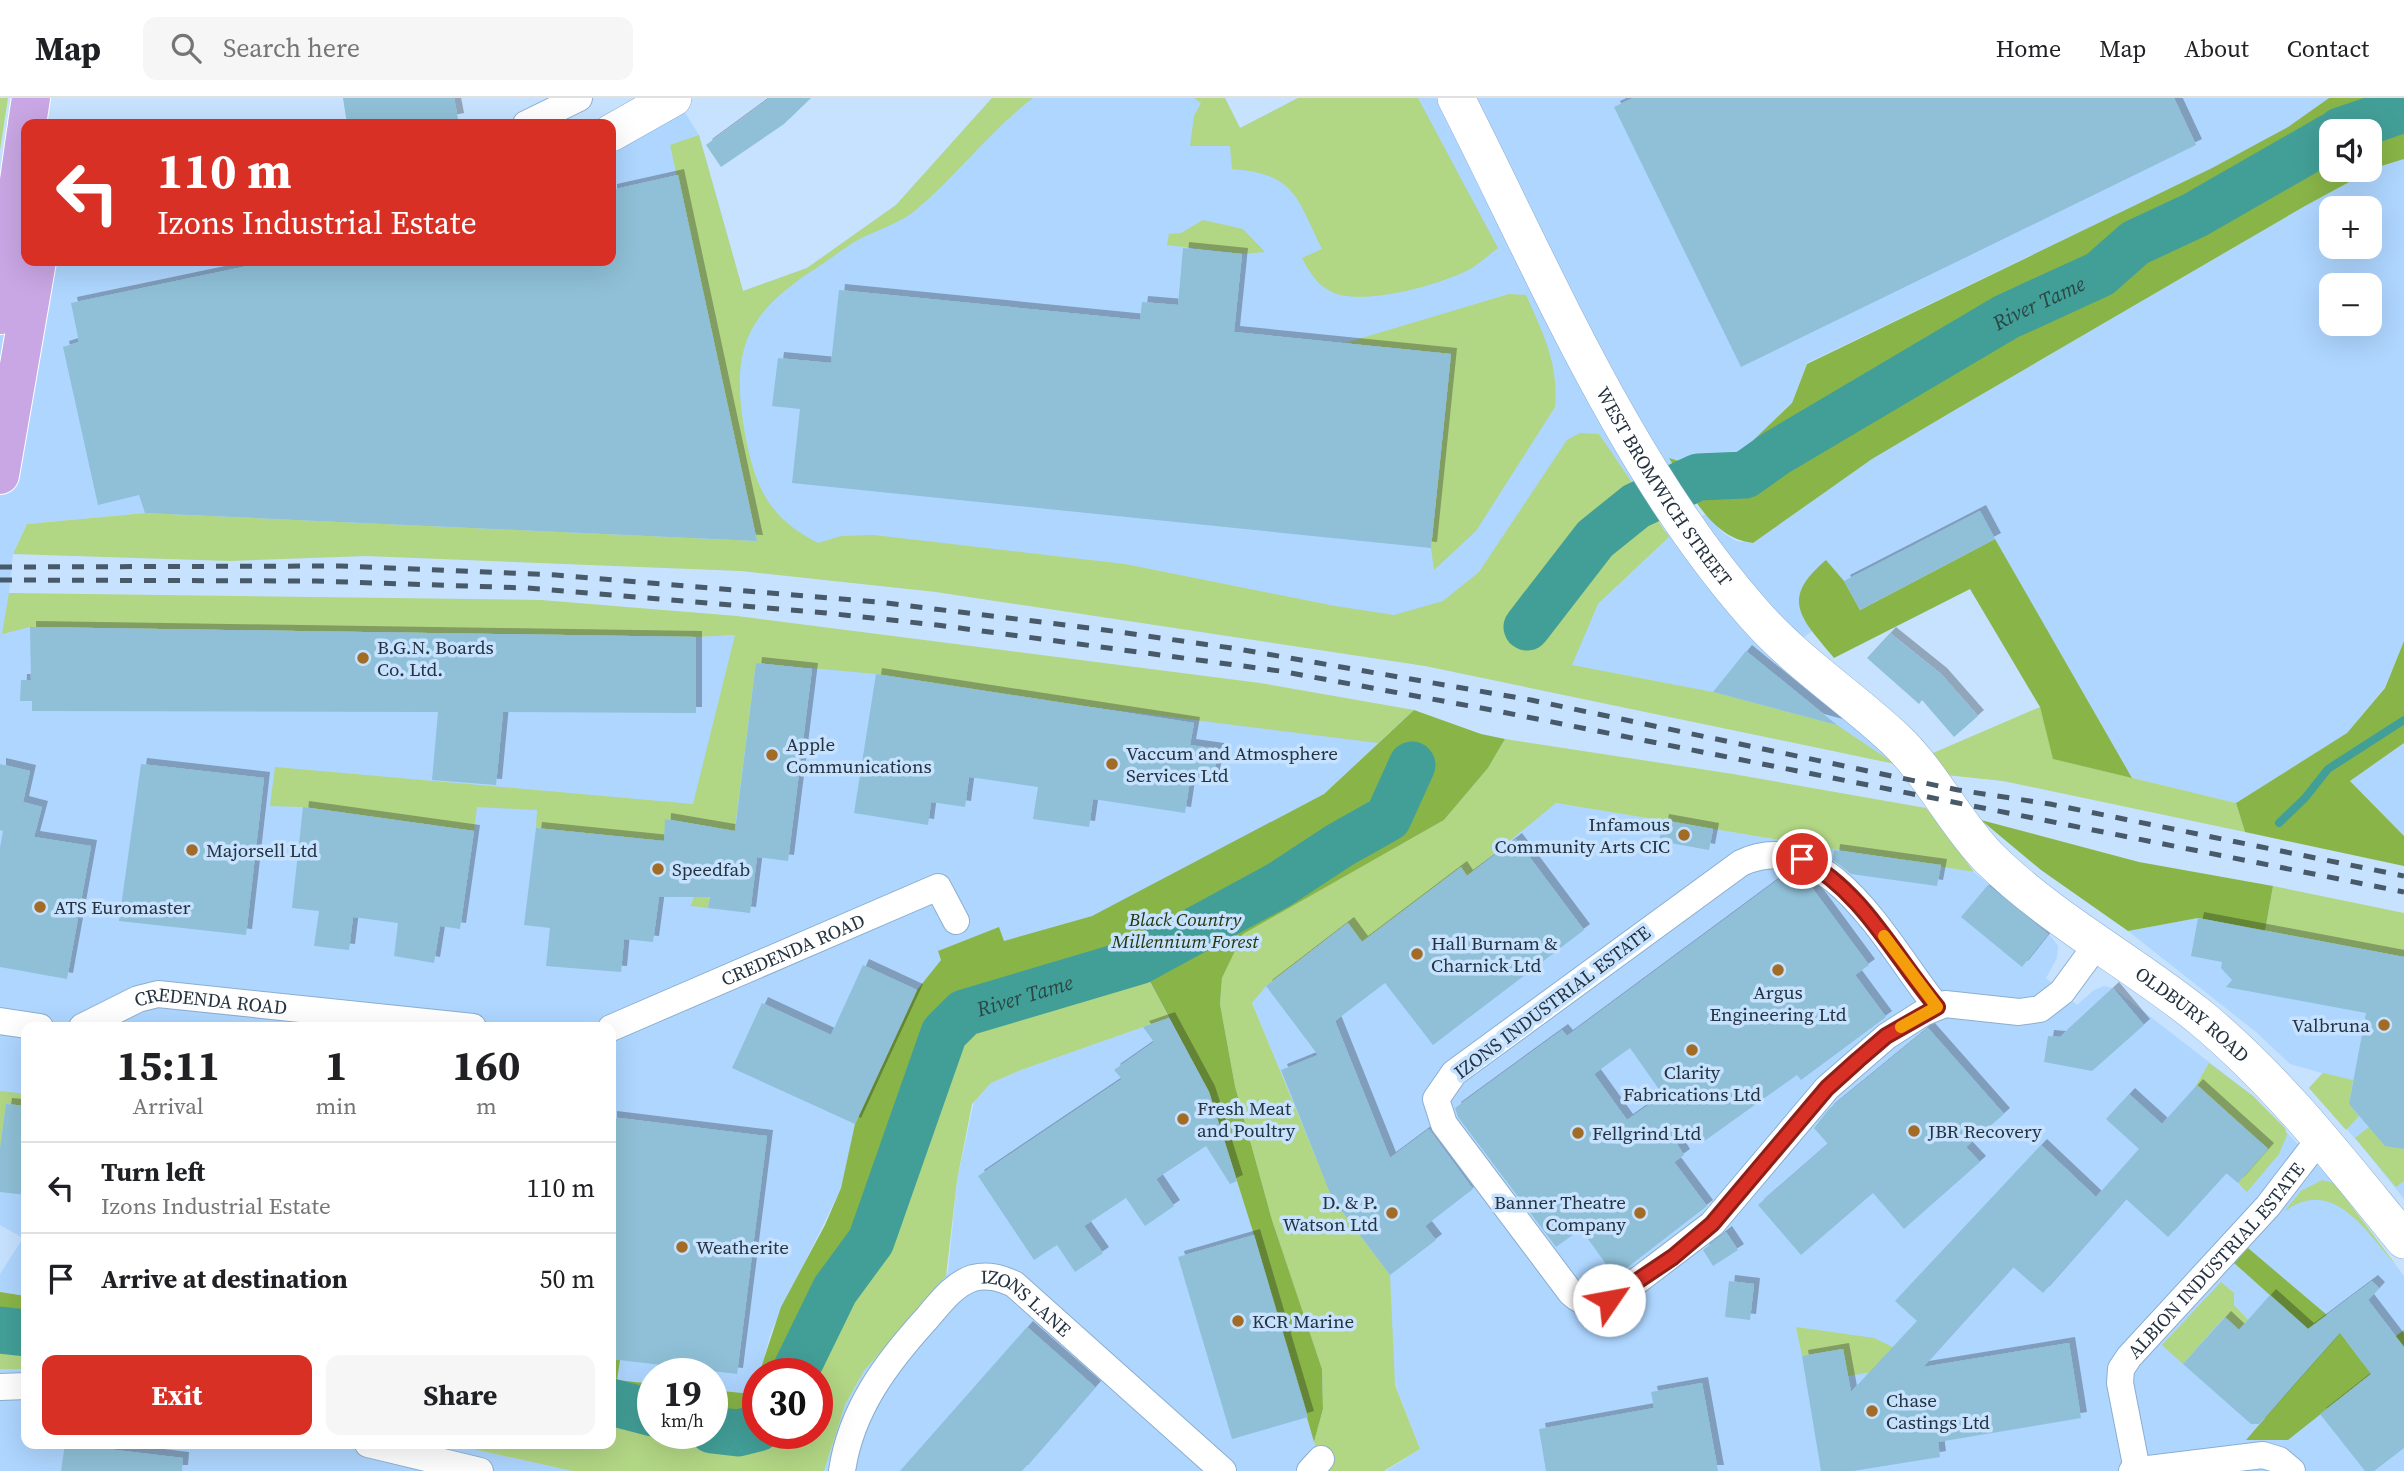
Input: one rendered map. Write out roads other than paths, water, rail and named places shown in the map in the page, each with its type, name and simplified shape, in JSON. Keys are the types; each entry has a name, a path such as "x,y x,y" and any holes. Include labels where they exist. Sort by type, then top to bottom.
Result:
{"main road":[{"path":"28,119 31,98"},
{"path":"52,119 54,98"},
{"path":"616,130 673,98"},
{"name":"WEST BROMWICH STREET","path":"1456,98 1605,393 1683,524 1755,615 1808,667 1893,737 1915,760 1956,815"},
{"path":"0,315 21,257"},
{"path":"0,475 23,266"},
{"name":"OLDBURY ROAD","path":"1956,815 1987,855 2005,872 2062,918 2201,1018 2252,1064 2321,1137 2404,1240"}],"street":[{"path":"536,119 579,98"},
{"name":"IZONS INDUSTRIAL ESTATE","path":"1937,1007 1889,942 1835,880 1802,859 1779,854 1758,855 1741,863 1454,1073 1436,1099 1438,1112 1571,1293 1581,1303 1597,1305 1616,1297 1712,1224 1827,1088 1886,1036 1944,1004 2018,1012 2040,1009 2062,992 2098,943"},
{"name":"CREDENDA ROAD","path":"616,1026 939,887 956,921"},
{"name":"CREDENDA ROAD","path":"92,1022 138,999 158,994 425,1022"},
{"path":"0,1021 21,1024"},
{"name":"ALBION INDUSTRIAL ESTATE","path":"2292,1471 2278,1460 2263,1454 2135,1471 2120,1383 2122,1369 2129,1357 2268,1206 2321,1137"},
{"name":"IZONS LANE","path":"842,1471 845,1448 861,1406 892,1357 952,1290 972,1278 995,1276 1014,1284 1223,1471"},
{"path":"0,1387 21,1386"},
{"path":"389,1449 480,1471"}],"waterway":[{"name":"River Tame","path":"2375,119 2404,109"},
{"name":"River Tame","path":"1527,627 1595,539 1636,506 1698,477 1745,475 1776,453 2006,317 2100,274 2135,243 2195,215 2319,144"},
{"path":"2279,823 2305,798 2328,769 2404,720"},
{"name":"River Tame","path":"802,1358 835,1290 871,1241 944,1033 964,1013 1139,961 1279,885 1340,845 1388,818 1412,765"},
{"name":"River Tame","path":"0,1330 21,1332"},
{"name":"River Tame","path":"616,1403 637,1409"},
{"name":"River Tame","path":"728,1432 742,1432"}],"railway":[{"path":"0,567 340,566 556,575 878,602 1098,629 1238,649 1531,700 1958,790 2050,804 2404,876"},
{"path":"0,580 315,581 527,588 937,625 1280,671 1497,711 2404,892"}],"place":[{"name":"B.G.N. Boards Co. Ltd.","path":"363,658"},
{"name":"Apple Communications","path":"772,755"},
{"name":"Vaccum and Atmosphere Services Ltd","path":"1112,764"},
{"name":"Infamous Community Arts CIC","path":"1684,835"},
{"name":"Majorsell Ltd","path":"192,850"},
{"name":"Speedfab","path":"658,869"},
{"name":"ATS Euromaster","path":"40,907"},
{"name":"Hall Burnam & Charnick Ltd","path":"1417,954"},
{"name":"Argus Engineering Ltd","path":"1778,970"},
{"name":"Valbruna","path":"2384,1025"},
{"name":"Clarity Fabrications Ltd","path":"1692,1050"},
{"name":"Fresh Meat and Poultry","path":"1183,1119"},
{"name":"JBR Recovery","path":"1914,1131"},
{"name":"Fellgrind Ltd","path":"1578,1133"},
{"name":"D. & P. Watson Ltd","path":"1392,1213"},
{"name":"Banner Theatre Company","path":"1640,1213"},
{"name":"Weatherite","path":"682,1247"},
{"name":"KCR Marine","path":"1238,1321"},
{"name":"Chase Castings Ltd","path":"1872,1411"}],"park label":[{"name":"Black Country Millennium Forest","path":"1185,930"}]}
